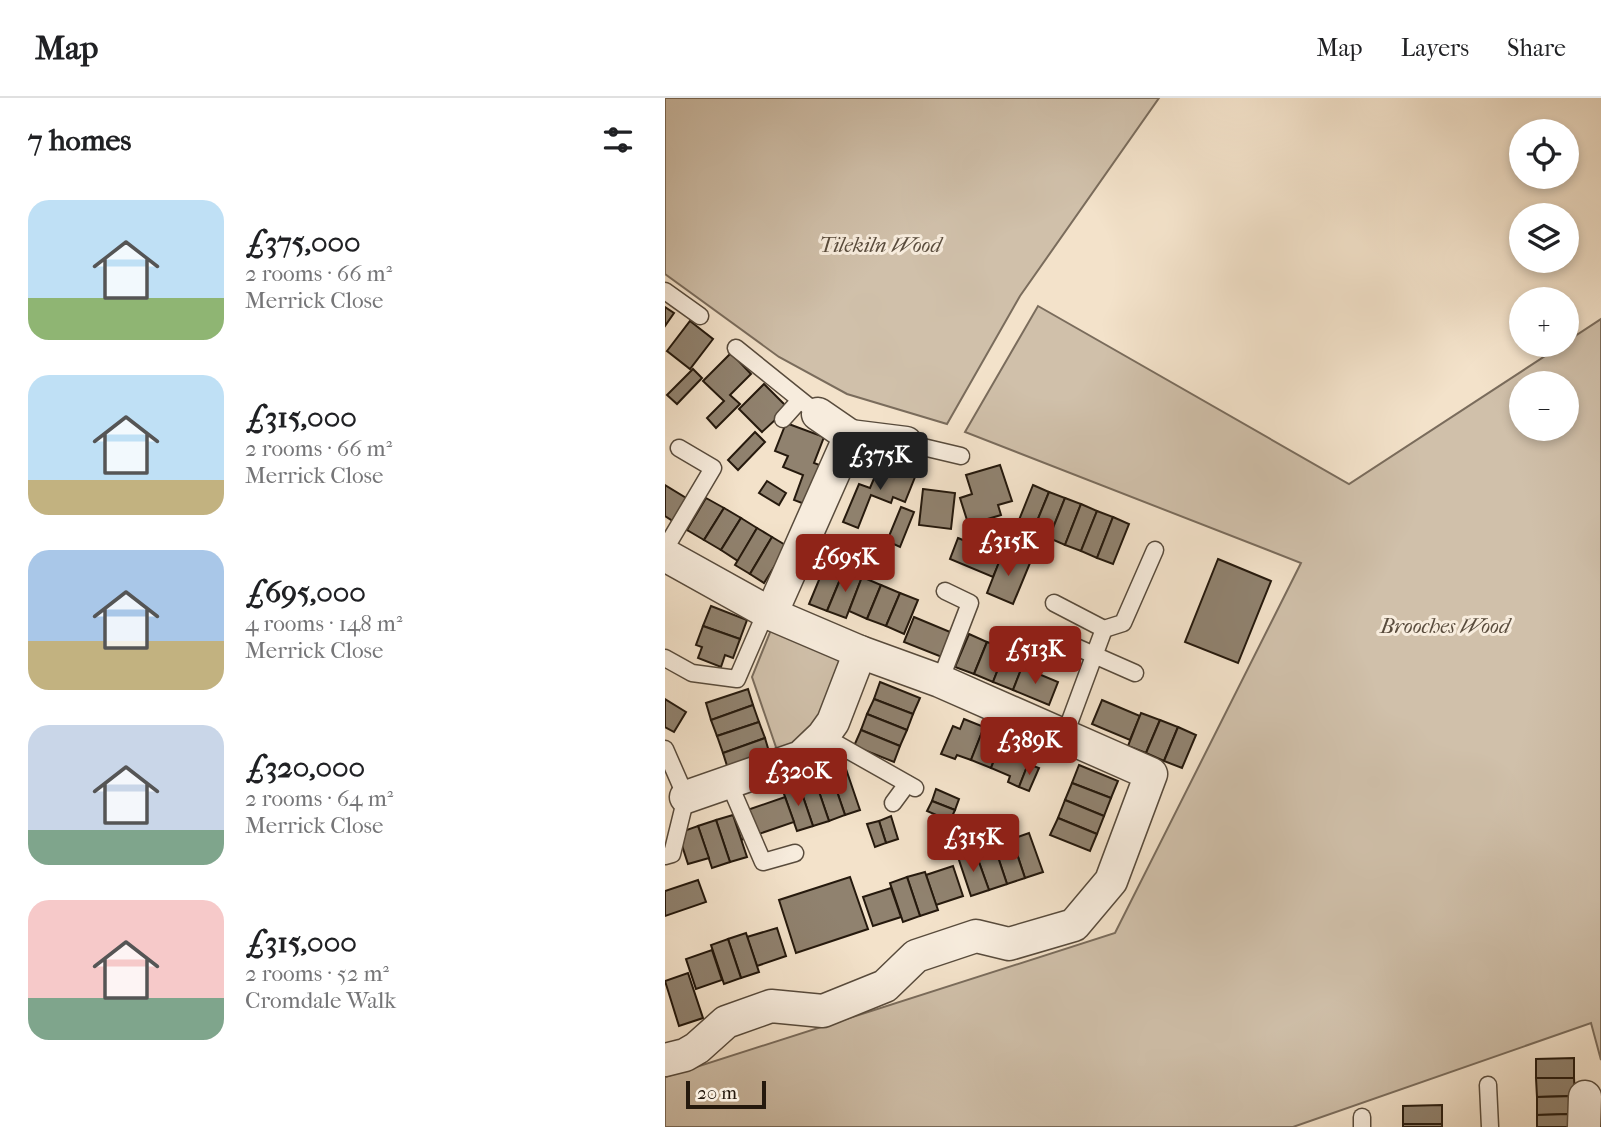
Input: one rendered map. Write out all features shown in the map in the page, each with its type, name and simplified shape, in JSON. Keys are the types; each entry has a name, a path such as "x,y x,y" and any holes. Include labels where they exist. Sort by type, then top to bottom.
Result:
{"street":[{"path":"809,407 850,436 906,443"},
{"path":"768,613 850,436"},
{"path":"665,555 768,613 860,652 940,681 1151,774 1111,881 1074,925 1009,944 976,936 916,957 885,986 823,1011 771,1006 726,1021 697,1048 685,1055 665,1060"},
{"path":"686,797 801,757 823,736 832,722 860,652"}],"lane":[{"path":"665,291 700,316"},
{"path":"736,348 809,407 783,419"},
{"path":"906,443 961,456"},
{"path":"665,549 713,468 680,448"},
{"path":"1054,603 1104,629 1123,623 1155,550"},
{"path":"940,681 970,603 945,591"},
{"path":"665,658 692,673 737,679 768,613"},
{"path":"1064,737 1104,629"},
{"path":"1051,636 1135,673"},
{"path":"823,736 911,786 893,803"},
{"path":"665,749 686,797 672,854 665,856"},
{"path":"729,783 763,862 795,853"},
{"path":"1489,1085 1490,1127"}],"green space":[{"name":"Tilekiln Wood","path":"665,98 1159,98 1020,296 947,424 847,394 779,357 665,274"},
{"name":"Brooches Wood","path":"1038,306 1349,484 1509,380 1509,441 1579,441 1579,371 1522,371 1544,357 1579,357 1579,333 1601,319 1601,1060 1591,1023 1293,1127 665,1127 665,1077 1115,933 1301,563 965,432"},
{"path":"773,625 841,656 844,672 807,746 778,753 752,677"}],"building":[{"path":"665,307 674,313 665,326"},
{"path":"690,321 713,339 690,369 667,351"},
{"path":"731,353 751,374 730,395 740,404 716,428 707,418 724,401 703,381"},
{"path":"693,369 702,378 677,404 667,395"},
{"path":"764,384 788,408 762,432 739,409"},
{"path":"786,423 824,437 814,463 822,466 807,505 794,500 803,475 783,467 788,456 775,451"},
{"path":"755,432 765,442 738,470 728,460"},
{"path":"881,462 915,477 905,502 893,497 891,503 871,495 858,528 843,522 859,484 870,488"},
{"path":"1000,465 1012,501 998,505 1001,515 981,521 986,535 973,539 960,498 972,494 966,475"},
{"path":"767,481 786,493 779,505 759,493"},
{"path":"665,485 701,507 687,530 665,516"},
{"path":"1033,485 1049,492 1033,531 1017,525"},
{"path":"923,489 955,493 951,529 919,525"},
{"path":"1049,492 1065,498 1049,538 1033,531"},
{"path":"706,498 724,508 704,540 687,530"},
{"path":"1065,498 1081,504 1065,545 1049,538"},
{"path":"1081,504 1097,511 1081,551 1065,545"},
{"path":"901,507 914,512 900,547 887,541"},
{"path":"724,508 741,518 721,550 704,540"},
{"path":"1097,511 1113,517 1097,558 1081,551"},
{"path":"1113,517 1129,524 1113,564 1097,558"},
{"path":"741,518 757,528 738,561 721,550"},
{"path":"757,528 772,537 750,574 735,565"},
{"path":"772,537 787,546 764,583 750,574"},
{"path":"958,538 1002,556 993,577 950,559"},
{"path":"1003,552 1030,563 1013,604 987,593"},
{"path":"1218,559 1271,581 1238,663 1185,642"},
{"path":"826,563 844,570 827,611 809,604"},
{"path":"844,570 862,577 846,618 827,611"},
{"path":"862,577 881,585 867,619 849,611"},
{"path":"881,585 900,593 886,626 867,619"},
{"path":"900,593 918,600 904,634 886,626"},
{"path":"711,606 747,620 740,639 703,626"},
{"path":"914,617 967,639 957,663 904,642"},
{"path":"703,626 740,639 733,658 725,655 721,667 698,658 702,647 696,645"},
{"path":"969,634 987,642 974,674 955,667"},
{"path":"987,642 1006,649 993,682 974,674"},
{"path":"1006,649 1026,657 1013,690 993,682"},
{"path":"1022,667 1058,682 1049,705 1013,690"},
{"path":"880,682 920,698 913,714 874,699"},
{"path":"748,689 753,705 711,720 706,703"},
{"path":"665,699 686,712 674,732 665,727"},
{"path":"874,699 913,714 907,730 867,714"},
{"path":"1102,700 1140,716 1130,740 1092,724"},
{"path":"753,705 759,722 717,736 711,720"},
{"path":"1141,713 1160,720 1146,753 1128,746"},
{"path":"867,714 907,730 900,746 861,730"},
{"path":"964,719 984,727 971,760 957,755 955,759 941,754 953,726 960,729"},
{"path":"1160,720 1178,727 1164,761 1146,753"},
{"path":"759,722 765,738 723,753 717,736"},
{"path":"984,727 1004,735 991,768 971,760"},
{"path":"1178,727 1196,735 1182,768 1164,761"},
{"path":"861,730 900,746 894,762 854,746"},
{"path":"1004,735 1024,743 1017,760 1028,764 1019,787 1008,782 1010,776 991,768"},
{"path":"765,738 770,755 728,769 723,753"},
{"path":"1028,764 1039,768 1029,791 1019,787"},
{"path":"1079,765 1118,781 1111,798 1072,783"},
{"path":"846,769 860,810 845,815 831,774"},
{"path":"831,774 845,815 829,821 815,780"},
{"path":"815,780 829,821 813,826 799,785"},
{"path":"1072,783 1111,798 1104,816 1065,800"},
{"path":"799,785 813,826 797,831 783,791"},
{"path":"936,789 959,799 955,810 932,801"},
{"path":"785,797 794,822 741,840 733,815"},
{"path":"1065,800 1104,816 1097,834 1058,818"},
{"path":"932,801 955,810 950,821 927,811"},
{"path":"733,815 747,857 730,862 716,820"},
{"path":"891,816 898,839 886,843 879,821"},
{"path":"1058,818 1097,834 1090,851 1050,835"},
{"path":"716,820 730,862 712,868 698,826"},
{"path":"879,821 886,843 875,847 867,824"},
{"path":"698,826 709,858 688,864 678,833"},
{"path":"1029,833 1043,872 1025,878 1012,839"},
{"path":"1012,839 1025,878 1007,884 994,845"},
{"path":"994,845 1007,884 989,890 975,851"},
{"path":"975,851 989,890 971,896 958,857"},
{"path":"953,866 963,896 936,905 926,875"},
{"path":"925,872 938,910 920,916 907,877"},
{"path":"850,877 868,929 796,953 779,900"},
{"path":"907,877 920,916 903,922 890,883"},
{"path":"698,880 706,902 665,916 665,891"},
{"path":"891,888 901,917 873,926 863,897"},
{"path":"777,928 786,956 757,966 747,937"},
{"path":"746,933 759,972 741,978 728,939"},
{"path":"728,939 741,978 724,984 711,945"},
{"path":"712,950 722,980 696,989 686,959"},
{"path":"688,973 703,1018 679,1026 665,981"},
{"path":"1574,1058 1574,1078 1536,1078 1536,1059"},
{"path":"1536,1078 1574,1078 1575,1096 1537,1097"},
{"path":"1575,1096 1575,1114 1537,1115 1537,1097"},
{"path":"1442,1105 1442,1124 1403,1124 1403,1106"},
{"path":"1568,1114 1568,1127 1537,1127 1537,1115"},
{"path":"1403,1124 1442,1124 1442,1127 1403,1127"}]}
